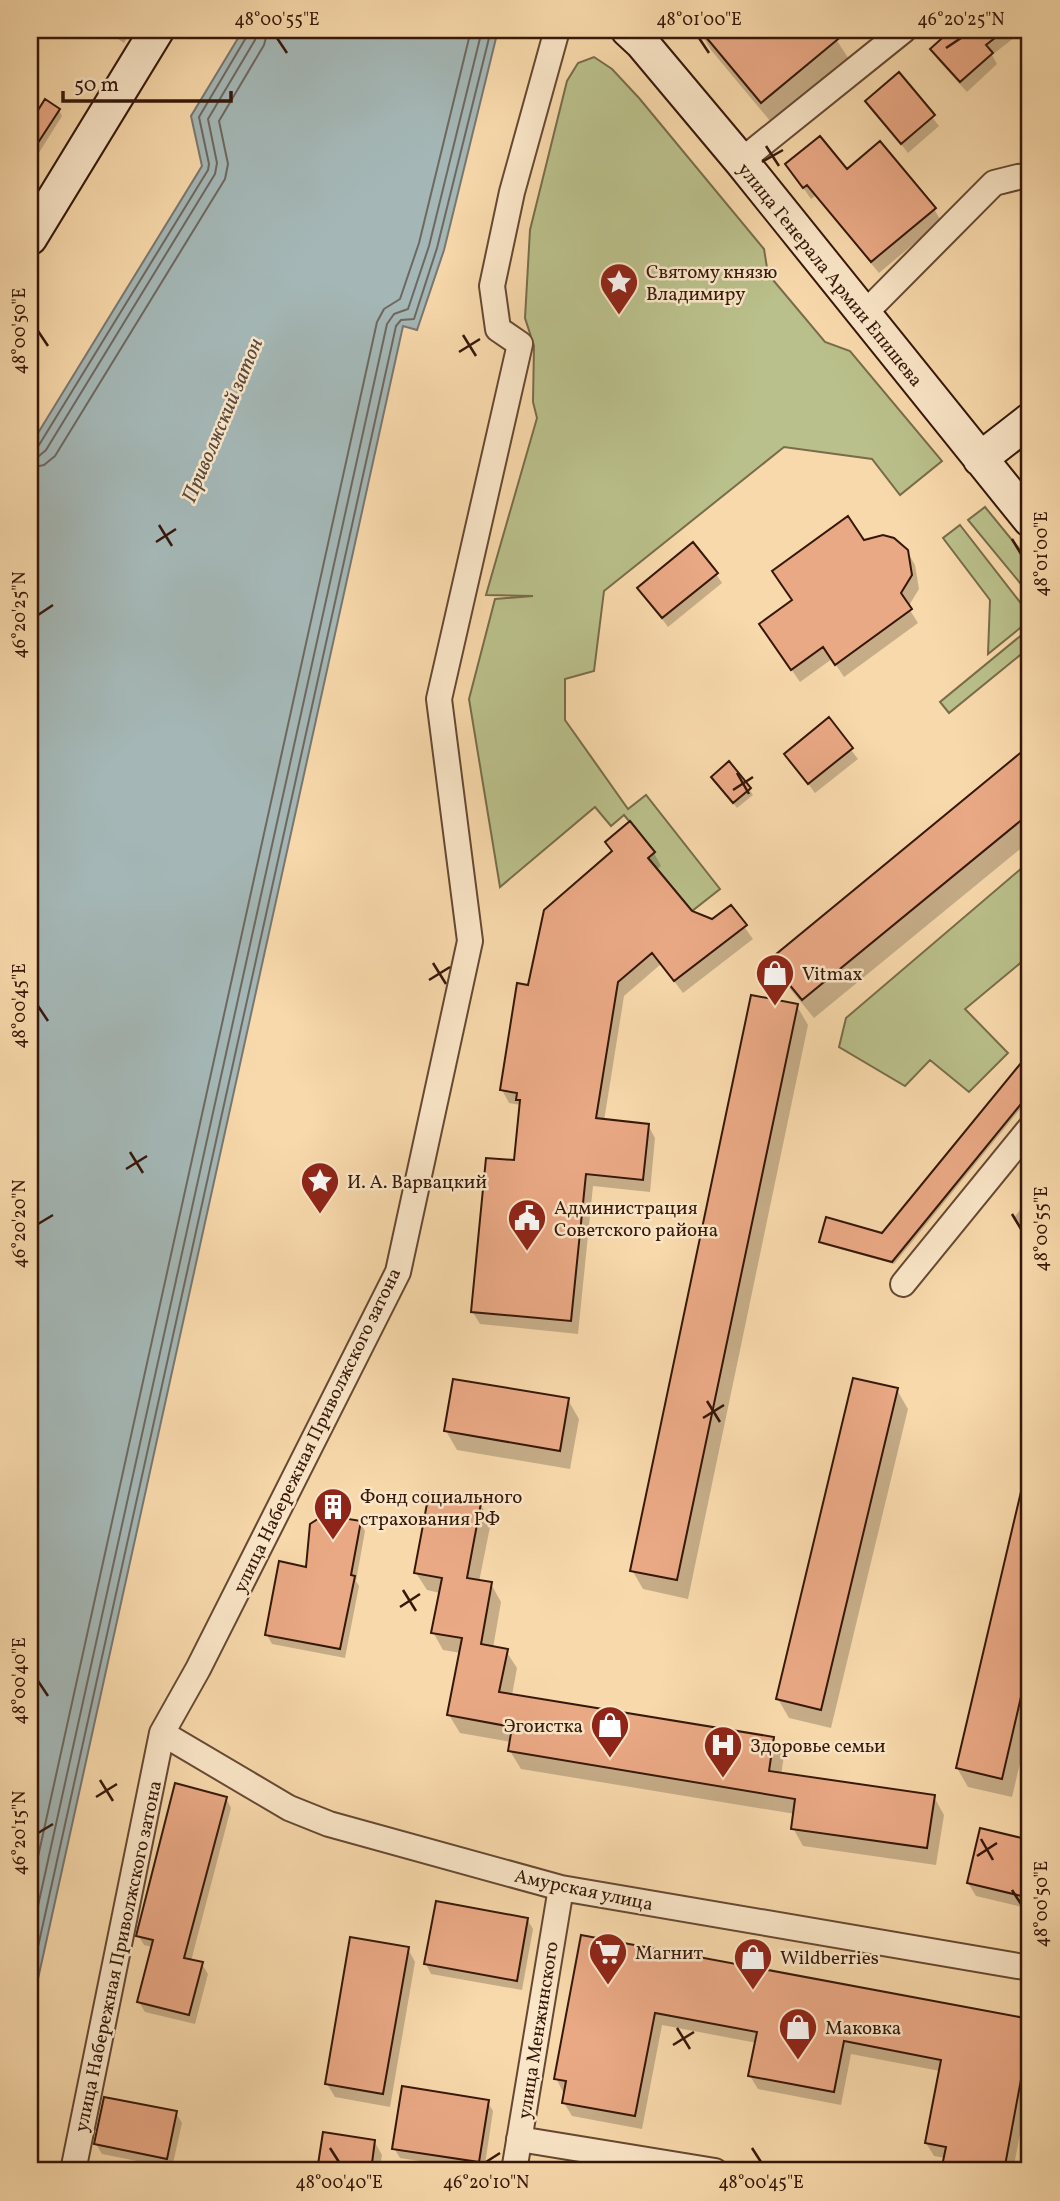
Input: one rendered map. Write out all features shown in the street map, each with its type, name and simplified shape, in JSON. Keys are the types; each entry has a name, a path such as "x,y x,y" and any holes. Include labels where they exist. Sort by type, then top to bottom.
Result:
{"main road":[{"path":"34,222 157,30"},
{"name":"улица Генерала Армии Епишева","path":"628,30 741,160 1030,520"},
{"path":"980,459 1030,420"}],"street":[{"name":"улица Набережная Приволжского затона","path":"73,2171 162,1733 198,1669 398,1272 470,941 439,699 520,344 498,329 492,286 512,192 557,30"},
{"path":"741,160 904,30"},
{"path":"863,314 994,183 1030,176"},
{"path":"903,1284 1030,1128"},
{"name":"Амурская улица","path":"162,1733 289,1808 319,1820 561,1888 1030,1968"},
{"name":"улица Менжинского","path":"514,2171 561,1888"},
{"path":"519,2139 715,2171"}],"green space":[{"path":"594,57 612,69 639,98 764,249 768,274 825,342 850,351 942,461 900,495 872,459 784,447 604,591 594,671 565,679 565,720 628,809 646,795 720,889 692,911 648,858 655,852 624,815 611,826 595,807 500,887 469,699 495,599 533,596 486,595 537,418 533,402 534,346 525,318 530,230 567,81 578,63"},
{"path":"985,507 1030,562 1030,595 968,520"},
{"path":"960,525 1030,615 1030,620 988,654 990,600 943,538"},
{"path":"1030,628 1030,647 949,713 940,702"},
{"path":"1030,861 1030,955 965,1009 1008,1053 969,1092 930,1060 905,1086 839,1047 846,1018"}],"water":[{"name":"Приволжский затон","path":"243,30 498,30 444,250 417,330 403,326 30,2015 30,446 202,166 191,116"}],"building":[{"path":"700,30 849,30 761,103"},
{"path":"951,30 1005,30 986,45 993,53 960,82 930,49"},
{"path":"899,72 935,115 901,144 865,101"},
{"path":"45,99 60,109 30,155 30,123"},
{"path":"820,136 847,169 880,141 936,208 871,262 807,185 803,188 785,164"},
{"path":"848,516 864,540 883,535 894,538 908,550 912,575 901,593 912,609 835,665 823,647 791,670 759,624 792,600 772,571"},
{"path":"693,542 718,573 662,618 637,588"},
{"path":"829,717 853,748 808,784 784,754"},
{"path":"1030,745 1030,813 802,1000 769,960"},
{"path":"729,761 751,788 733,803 711,777"},
{"path":"630,821 655,852 648,858 692,911 712,919 731,905 747,925 674,981 652,953 618,982 596,1118 649,1124 643,1180 586,1174 571,1321 471,1312 486,1158 514,1160 520,1100 516,1100 517,1093 500,1090 517,983 528,985 544,910 612,851 605,842"},
{"path":"751,995 798,1004 677,1580 630,1571"},
{"path":"1030,1052 1030,1093 892,1262 819,1242 826,1217 882,1233"},
{"path":"853,1378 898,1388 821,1710 776,1699"},
{"path":"453,1379 569,1398 560,1451 444,1431"},
{"path":"1023,1483 1030,1484 1030,1658 1002,1779 956,1768"},
{"path":"429,1493 481,1503 467,1578 492,1582 481,1644 508,1649 499,1692 774,1737 769,1771 935,1795 927,1848 791,1829 795,1799 508,1751 512,1727 447,1715 462,1638 431,1633 442,1578 414,1573"},
{"path":"324,1515 361,1521 351,1575 355,1576 340,1649 265,1635 279,1561 306,1567 310,1524"},
{"path":"175,1783 227,1797 184,1958 203,1962 189,2015 137,2002 153,1940 136,1936"},
{"path":"980,1828 1030,1840 1030,1898 967,1883"},
{"path":"436,1901 528,1918 517,1981 424,1964"},
{"path":"581,1935 1030,2019 1004,2171 968,2171 942,2166 946,2147 925,2143 941,2060 844,2041 834,2092 748,2076 757,2032 655,2013 635,2116 562,2103 566,2081 554,2079"},
{"path":"350,1937 409,1947 383,2094 325,2084"},
{"path":"402,2086 489,2100 479,2162 392,2149"},
{"path":"104,2097 177,2111 167,2159 94,2144"},
{"path":"323,2132 375,2140 371,2171 317,2171"}],"place":[{"name":"Святому князю Владимиру","path":"619,316"},
{"name":"Vitmax","path":"775,1007"},
{"name":"И. А. Варвацкий","path":"320,1215"},
{"name":"Администрация Советского района","path":"527,1252"},
{"name":"Фонд социального страхования РФ","path":"333,1541"},
{"name":"Эгоистка","path":"610,1759"},
{"name":"Здоровье семьи","path":"723,1779"},
{"name":"Магнит","path":"608,1986"},
{"name":"Wildberries","path":"753,1991"},
{"name":"Маковка","path":"798,2061"}]}
